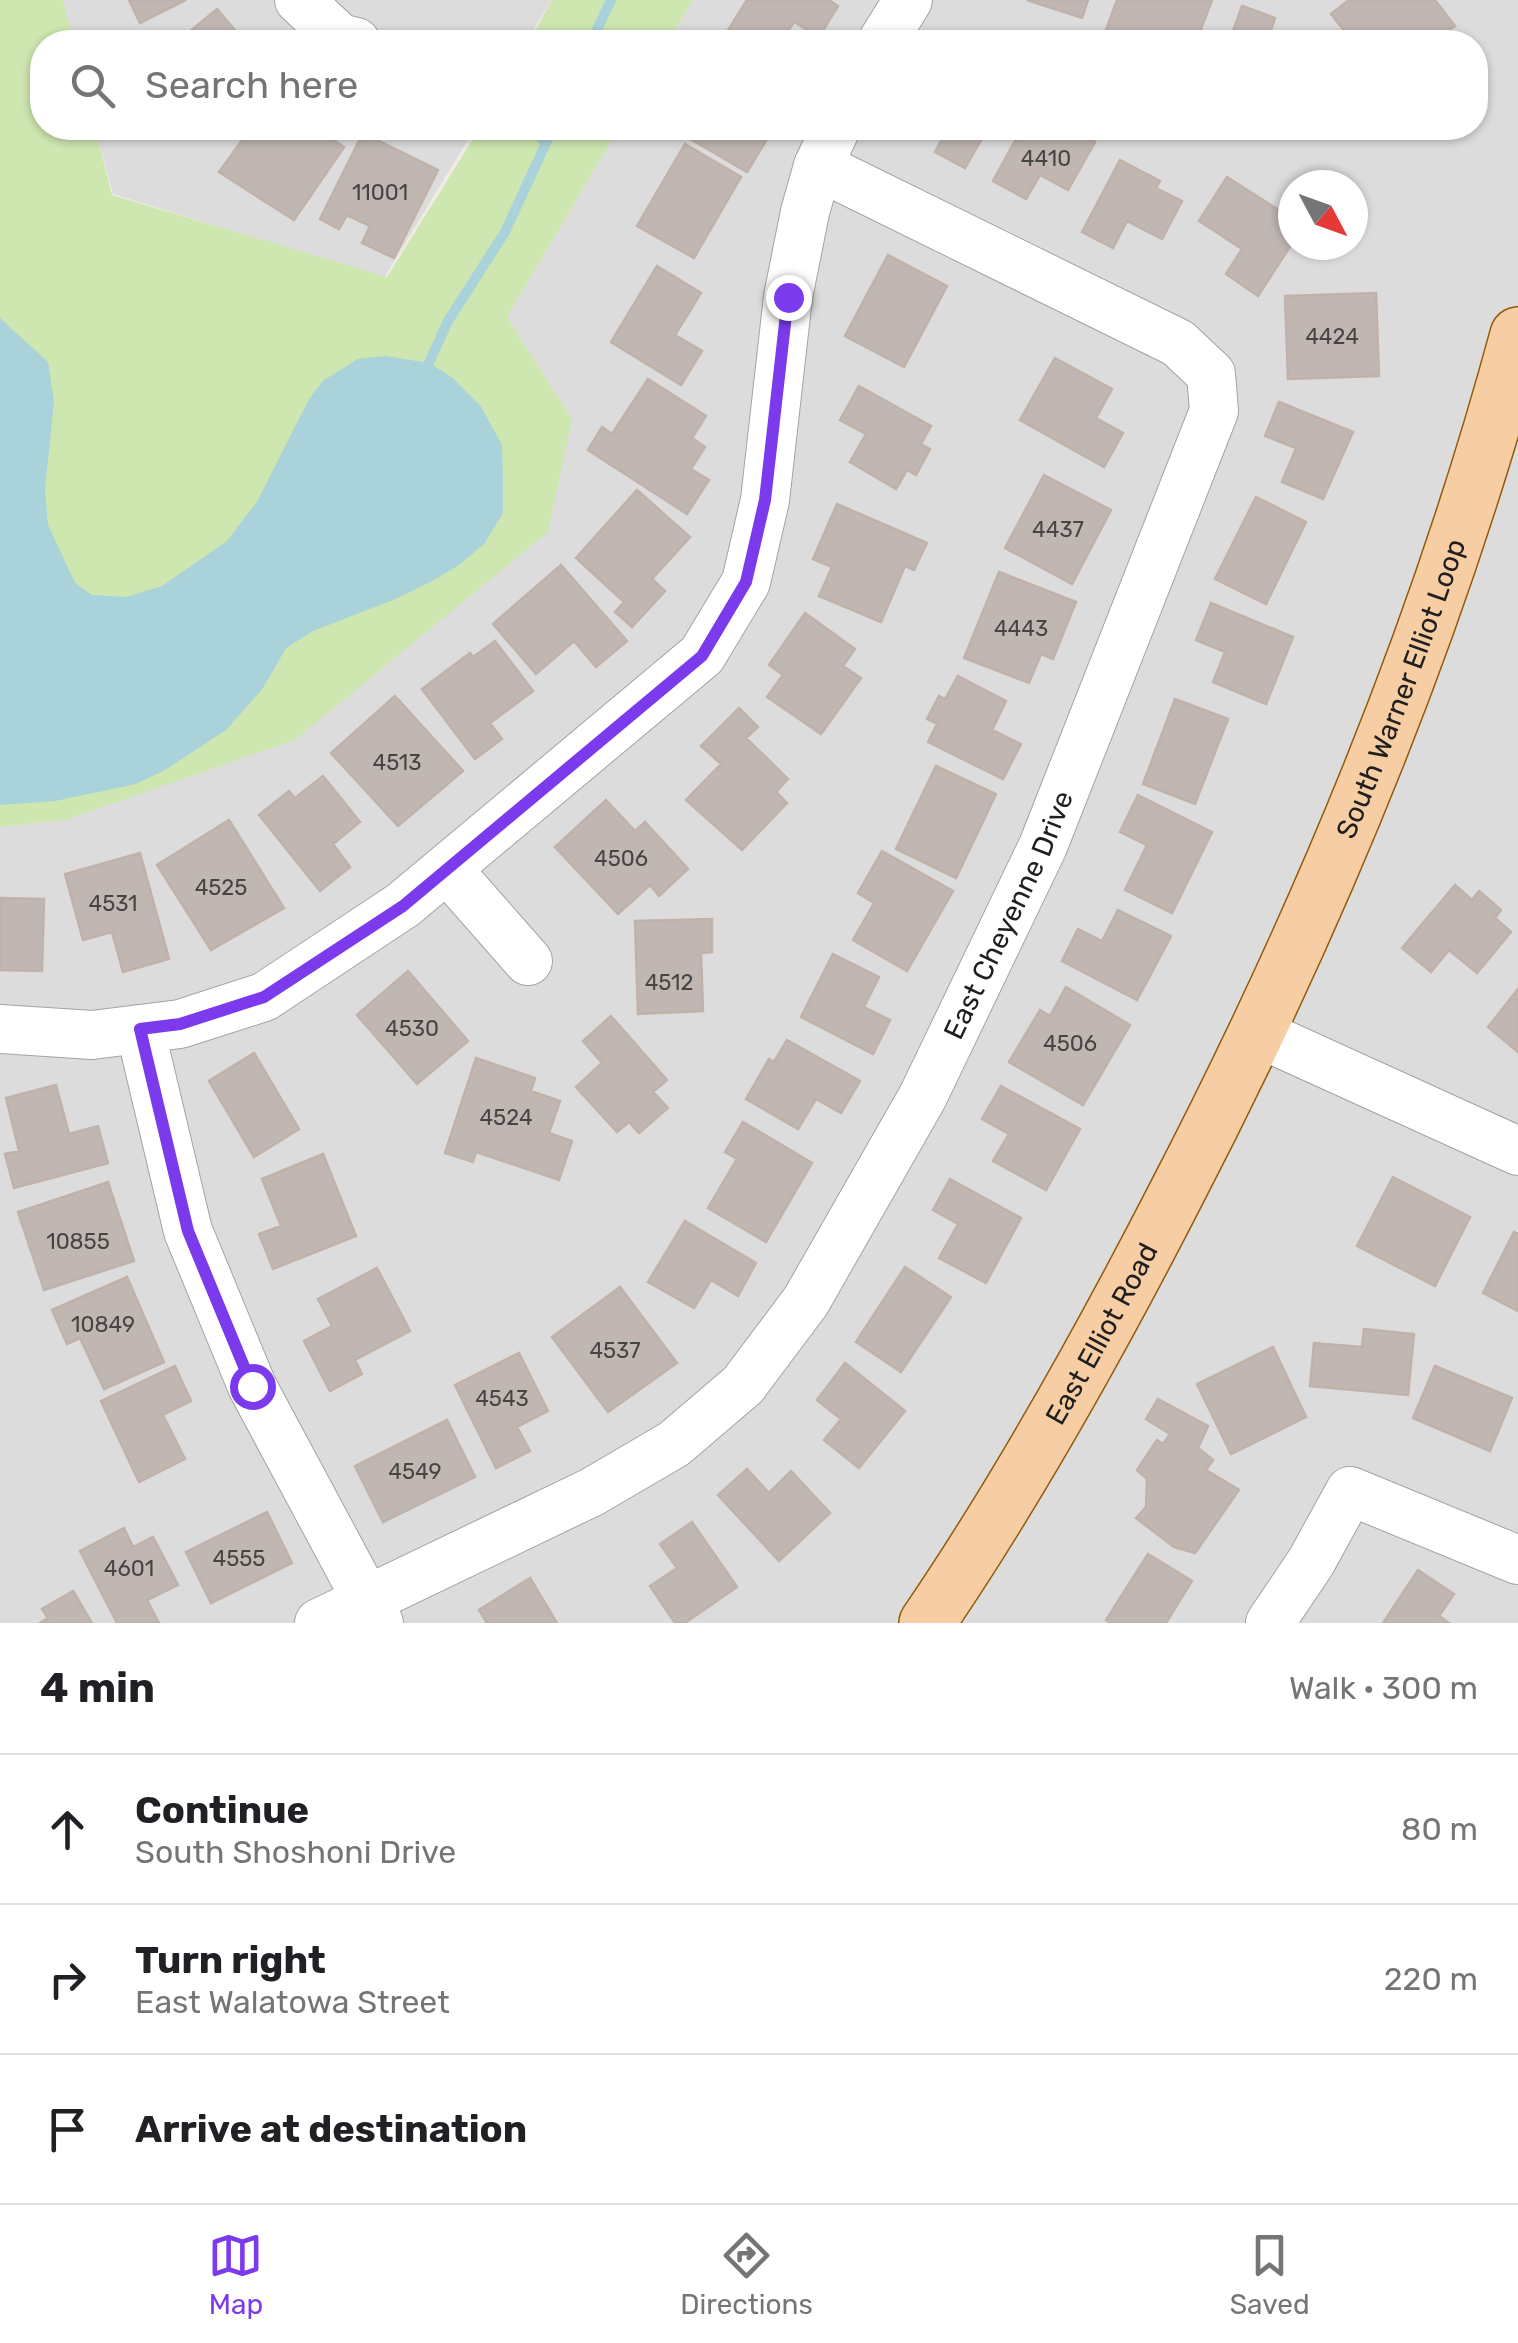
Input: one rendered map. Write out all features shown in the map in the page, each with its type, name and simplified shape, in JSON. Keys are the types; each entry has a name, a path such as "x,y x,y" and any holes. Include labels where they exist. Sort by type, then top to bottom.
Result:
{"main road":[{"name":"South Warner Elliot Loop","path":"1258,1033 1379,756 1488,446 1518,335"},
{"name":"East Elliot Road","path":"927,1623 974,1554 1119,1306 1258,1033"}],"street":[{"path":"298,0 331,30"},
{"path":"889,30 908,0"},
{"path":"0,1029 92,1034 140,1029 180,1024 264,997 403,906 702,656 746,582 765,500 788,297 805,212 827,146"},
{"name":"East Cheyenne Drive","path":"319,1623 373,1612 674,1444 743,1385 806,1302 923,1096 1043,846 1214,411 1211,374 1178,343 827,146"},
{"path":"448,870 528,961"},
{"path":"140,1029 188,1231 252,1386 373,1612"},
{"path":"1258,1033 1518,1151"},
{"path":"1270,1623 1312,1562 1350,1491 1518,1560"}],"shaded area":[{"path":"62,0 552,0 533,30 70,30"},
{"path":"693,0 1518,0 1518,1623 0,1623 0,827 65,820 572,419 507,317 612,140 1488,140 1488,30 675,30"},
{"path":"98,140 468,140 384,278 113,194"}],"green space":[{"path":"0,0 63,0 71,30 30,30 30,140 98,140 112,195 387,277 473,140 612,140 507,317 572,419 548,532 295,740 65,820 0,827"},
{"path":"552,0 693,0 675,30 536,30"}],"water":[{"path":"0,318 48,362 54,402 45,489 48,525 75,583 92,595 126,597 162,586 227,541 258,500 309,399 324,380 358,359 386,356 429,363 453,378 480,405 502,445 503,513 484,544 459,565 398,598 313,631 286,648 263,688 226,730 165,770 136,784 55,801 0,805"}],"building":[{"path":"129,0 186,0 140,23"},
{"path":"747,0 829,0 838,6 823,30 807,30 794,22 789,30 728,30"},
{"path":"1027,0 1088,0 1082,18"},
{"path":"1117,0 1212,0 1201,30 1106,30"},
{"path":"1349,0 1435,0 1455,26 1450,30 1344,30 1331,14"},
{"path":"1242,6 1275,18 1271,30 1233,30"},
{"path":"217,9 235,30 192,30"},
{"path":"242,140 334,140 344,147 294,220 219,172"},
{"path":"360,140 377,140 438,170 394,258 362,243 370,226 347,215 339,229 320,219"},
{"path":"692,140 766,140 747,172"},
{"path":"942,140 981,140 965,168 935,152"},
{"path":"1015,140 1095,142 1068,190 1040,175 1026,199 993,181"},
{"path":"685,144 741,177 694,258 637,226"},
{"path":"1120,160 1160,181 1156,188 1182,201 1162,239 1127,221 1113,248 1082,232"},
{"path":"1227,177 1278,209 1278,260 1281,260 1258,296 1226,274 1242,249 1199,221"},
{"path":"888,255 947,286 904,367 845,336"},
{"path":"657,266 701,293 675,335 702,351 681,385 611,342"},
{"path":"1376,293 1379,376 1288,379 1285,296"},
{"path":"1055,358 1112,389 1096,418 1123,433 1104,467 1020,420"},
{"path":"648,379 706,416 692,438 705,447 691,469 709,480 687,514 588,450 602,427 612,434"},
{"path":"859,386 931,426 921,444 930,449 916,475 907,470 896,489 850,462 866,434 840,420"},
{"path":"1279,402 1353,432 1323,499 1282,482 1296,448 1265,436"},
{"path":"1044,475 1111,510 1072,584 1005,548"},
{"path":"637,490 690,537 652,579 665,591 632,627 615,612 624,602 576,558"},
{"path":"1256,497 1306,522 1266,604 1215,579"},
{"path":"837,504 927,543 914,570 905,566 881,622 819,596 832,567 813,559"},
{"path":"561,565 627,641 596,667 574,641 536,674 493,624"},
{"path":"999,572 1076,602 1053,659 1041,654 1029,683 964,658"},
{"path":"1211,603 1293,637 1266,704 1213,682 1225,652 1196,640"},
{"path":"805,613 855,649 843,666 861,678 821,734 767,697 783,675 769,665"},
{"path":"495,641 533,691 490,723 502,739 475,759 422,689 470,653 473,657"},
{"path":"958,676 1006,701 992,730 1021,744 1003,779 928,742 937,724 927,719 939,696 945,699"},
{"path":"395,696 463,771 398,826 331,753"},
{"path":"1175,699 1228,719 1195,804 1143,784"},
{"path":"739,708 758,727 746,738 788,779 776,792 787,803 742,850 686,800 721,764 701,746"},
{"path":"936,766 996,794 956,878 896,849"},
{"path":"323,776 360,822 333,844 350,867 320,891 259,815 289,791 295,798"},
{"path":"1138,795 1212,832 1172,913 1125,890 1147,845 1120,832"},
{"path":"606,800 635,831 645,822 688,869 659,896 650,885 618,914 555,847"},
{"path":"229,820 284,908 211,950 157,865"},
{"path":"882,851 953,891 907,971 853,940 874,903 858,893"},
{"path":"140,853 169,959 123,972 112,932 83,940 65,874"},
{"path":"1455,885 1472,900 1479,891 1501,910 1495,918 1511,932 1477,973 1449,950 1431,972 1402,948"},
{"path":"0,898 44,899 42,971 0,970"},
{"path":"1118,910 1171,936 1137,1000 1062,961 1078,929 1102,941"},
{"path":"712,919 712,952 701,953 703,1011 638,1014 635,921"},
{"path":"833,954 879,977 864,1007 890,1020 873,1054 801,1017"},
{"path":"408,971 468,1041 417,1084 357,1015"},
{"path":"1066,987 1130,1025 1083,1105 1009,1062 1040,1010 1050,1016"},
{"path":"1518,989 1518,1052 1488,1027"},
{"path":"611,1016 667,1080 653,1092 668,1108 639,1133 629,1122 617,1132 576,1087 602,1063 583,1041"},
{"path":"787,1040 860,1081 841,1113 816,1099 798,1129 746,1099 769,1059 774,1062"},
{"path":"254,1053 299,1129 254,1157 209,1081"},
{"path":"476,1058 535,1078 531,1091 560,1101 549,1133 572,1141 559,1180 476,1152 473,1162 445,1153"},
{"path":"56,1085 69,1134 98,1126 108,1163 14,1188 5,1154 19,1151 6,1098"},
{"path":"1001,1086 1080,1129 1046,1190 993,1161 1009,1134 982,1119"},
{"path":"743,1122 812,1163 766,1242 708,1208 737,1159 725,1152"},
{"path":"323,1154 356,1236 273,1269 259,1234 281,1226 262,1179"},
{"path":"1393,1177 1470,1217 1435,1286 1357,1246"},
{"path":"950,1179 1021,1218 986,1283 939,1258 958,1224 933,1210"},
{"path":"108,1182 134,1261 44,1290 18,1212"},
{"path":"685,1221 756,1263 738,1296 711,1280 694,1308 648,1282"},
{"path":"1514,1232 1518,1234 1518,1311 1483,1293"},
{"path":"905,1267 951,1297 901,1372 856,1342"},
{"path":"377,1268 410,1331 355,1360 362,1374 330,1391 304,1341 332,1326 318,1299"},
{"path":"127,1277 164,1362 104,1389 80,1338 67,1344 52,1310"},
{"path":"620,1287 677,1363 608,1412 552,1337"},
{"path":"1364,1329 1414,1334 1408,1395 1310,1386 1314,1343 1362,1347"},
{"path":"1273,1347 1306,1417 1231,1454 1197,1384"},
{"path":"519,1353 548,1411 517,1427 530,1451 496,1468 455,1385"},
{"path":"845,1363 905,1411 859,1468 824,1440 841,1419 817,1400"},
{"path":"175,1366 191,1401 163,1415 185,1459 139,1482 101,1401"},
{"path":"1435,1366 1512,1398 1490,1451 1413,1418"},
{"path":"1158,1399 1208,1426 1198,1448 1213,1460 1206,1470 1239,1490 1195,1553 1174,1547 1136,1518 1146,1507 1147,1479 1137,1470 1157,1440 1163,1444 1170,1434 1146,1419"},
{"path":"447,1420 475,1477 383,1522 355,1466"},
{"path":"747,1469 769,1493 791,1471 830,1513 779,1561 718,1495"},
{"path":"267,1512 292,1563 211,1603 186,1552"},
{"path":"692,1522 737,1587 685,1623 675,1623 650,1586 677,1568 660,1544"},
{"path":"124,1528 133,1547 153,1537 178,1585 147,1600 159,1623 117,1623 80,1551"},
{"path":"1148,1554 1192,1581 1166,1623 1111,1623 1106,1620"},
{"path":"1418,1570 1454,1594 1439,1616 1449,1623 1383,1623"},
{"path":"530,1578 557,1623 487,1623 479,1610"},
{"path":"73,1591 92,1623 40,1623 48,1618 42,1609"}],"waterway":[{"path":"597,30 611,0"},
{"path":"424,374 448,321 505,232 547,140"}],"route":[{"path":"252,1386 188,1231 140,1029 180,1024 264,997 403,906 702,656 746,582 765,500 788,297"}]}
